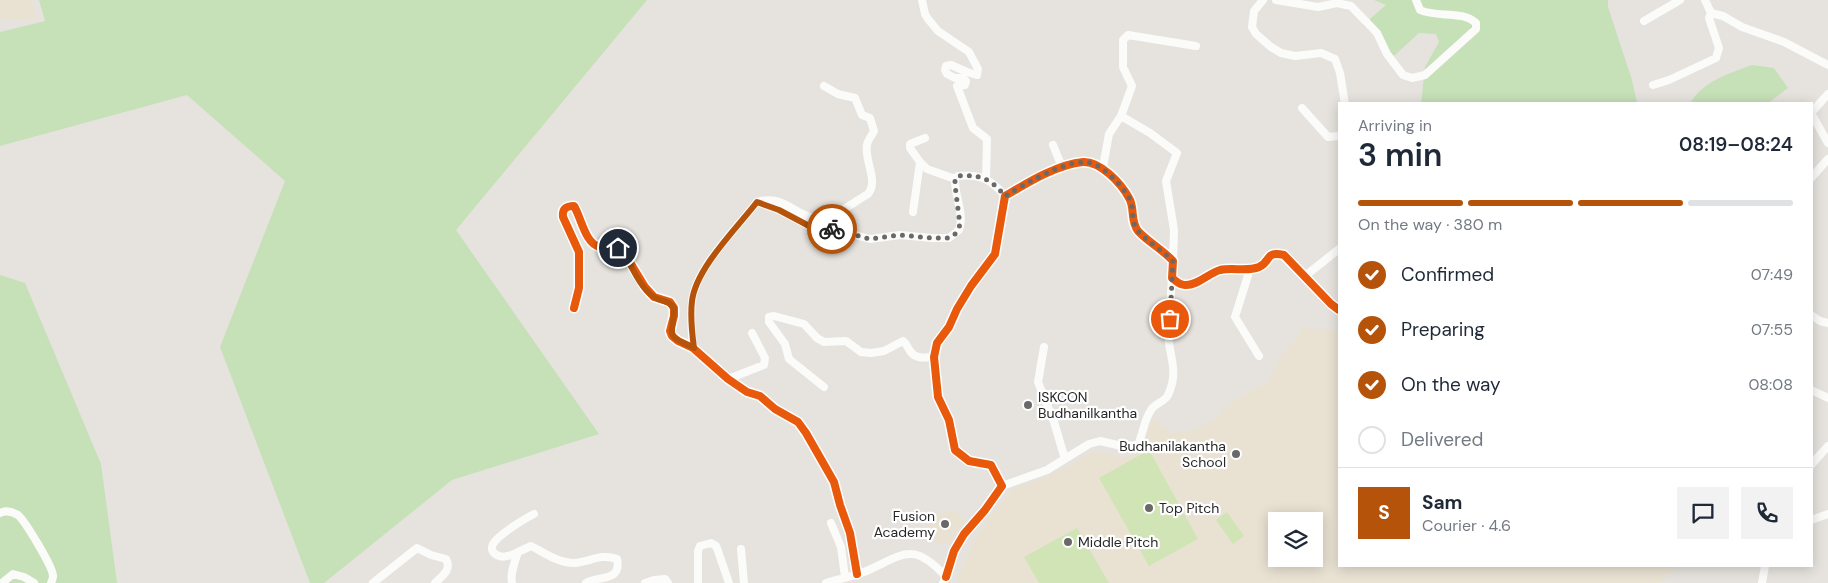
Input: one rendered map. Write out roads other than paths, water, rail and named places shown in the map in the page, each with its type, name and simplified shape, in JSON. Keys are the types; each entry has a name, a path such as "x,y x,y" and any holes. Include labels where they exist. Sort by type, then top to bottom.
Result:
{"street":[{"path":"922,0 924,14 938,31 968,52 978,69 977,75 951,65 946,66 945,70 947,74 955,78 963,78 966,82 965,85 957,86 973,128 987,139 986,178"},
{"path":"1264,0 1259,3 1252,16 1252,27 1256,34 1271,48 1281,53 1295,56 1321,53 1335,59 1340,73 1345,102"},
{"path":"1276,0 1318,7 1337,3 1350,6 1378,33 1387,54 1403,75 1412,78 1425,75 1476,28 1476,23 1472,19 1461,16 1429,14 1420,10 1416,0"},
{"path":"1644,21 1680,0"},
{"path":"1653,86 1716,58 1719,48 1709,18 1711,13 1705,0"},
{"path":"1711,13 1723,16 1742,27 1784,42 1828,65"},
{"path":"1103,167 1110,134 1121,116 1132,86 1123,67 1123,40 1128,35 1196,46"},
{"path":"694,348 692,299 697,286 707,264 757,202 768,199 776,200 787,204 809,218 828,217 868,194 872,189 873,182 868,164 867,145 874,131 870,118 862,115 855,98 838,94 824,86"},
{"path":"1813,112 1828,94"},
{"path":"1302,108 1328,137 1338,136"},
{"path":"1813,115 1828,143"},
{"path":"944,580 954,550 964,534 986,510 1002,486 1047,470 1089,444 1100,440 1122,446 1138,446 1146,418 1152,408 1168,396 1174,369 1173,356 1168,344 1174,230 1166,181 1177,153 1150,133 1121,116"},
{"path":"925,138 910,144 910,148 920,162 928,169 955,179"},
{"path":"1053,145 1062,168"},
{"path":"1813,176 1828,158"},
{"path":"914,212 920,162"},
{"path":"1005,196 1029,182 1062,168 1084,162 1103,167 1130,200 1136,229 1173,261"},
{"path":"955,179 958,176 968,175 986,178 998,187 1005,196 995,254 971,286 949,327 937,343 934,357 938,397 949,420 955,450 969,461 991,465 1002,486"},
{"path":"757,202 779,210 811,227 832,229 870,239 900,235 949,238 955,234 960,225 955,179"},
{"path":"574,308 580,288 580,252 562,212 565,208 574,206 583,228 592,242 598,246 618,248 623,251 639,278 654,297 670,302 674,308 670,331 672,336 678,341 694,348 728,379 747,392 760,396 775,410 798,422 834,482 850,533 857,574"},
{"path":"1305,276 1338,250"},
{"path":"1172,278 1179,284 1186,286 1220,270 1250,269 1261,266 1269,255 1284,255 1338,309"},
{"path":"1250,269 1235,317 1259,356"},
{"path":"824,387 789,359 785,344 769,322 769,317 774,316 804,324 824,342 846,341 861,352 884,351 903,341 916,357 934,357"},
{"path":"1813,316 1828,323"},
{"path":"728,379 764,365 765,358 752,333"},
{"path":"1044,347 1038,382 1054,422 1065,459"},
{"path":"1813,391 1828,398"},
{"path":"1813,462 1828,446"},
{"path":"0,513 4,511 12,512 20,517 51,568 53,576 51,583"},
{"path":"534,514 501,536 493,544 494,553 500,556 508,556 531,546 551,558 573,563 602,556 617,559 616,572 610,577 586,583"},
{"path":"1813,519 1828,514"},
{"path":"831,523 842,546 845,577"},
{"path":"698,583 698,551 700,546 712,543 716,546 729,583"},
{"path":"373,583 417,548 446,559 447,570 435,583"},
{"path":"741,550 744,583"},
{"path":"512,583 514,563 518,552"},
{"path":"826,583 857,574 905,553 923,557 938,568 944,580"},
{"path":"1762,583 1765,567"},
{"path":"2,583 14,574 34,583"},
{"path":"645,583 661,578 665,579 668,583"}],"place":[{"name":"ISKCON Budhanilkantha","path":"1028,405"},
{"name":"Budhanilakantha School","path":"1236,454"},
{"name":"Top Pitch","path":"1149,508"},
{"name":"Fusion Academy","path":"945,524"},
{"name":"Middle Pitch","path":"1068,542"}]}
